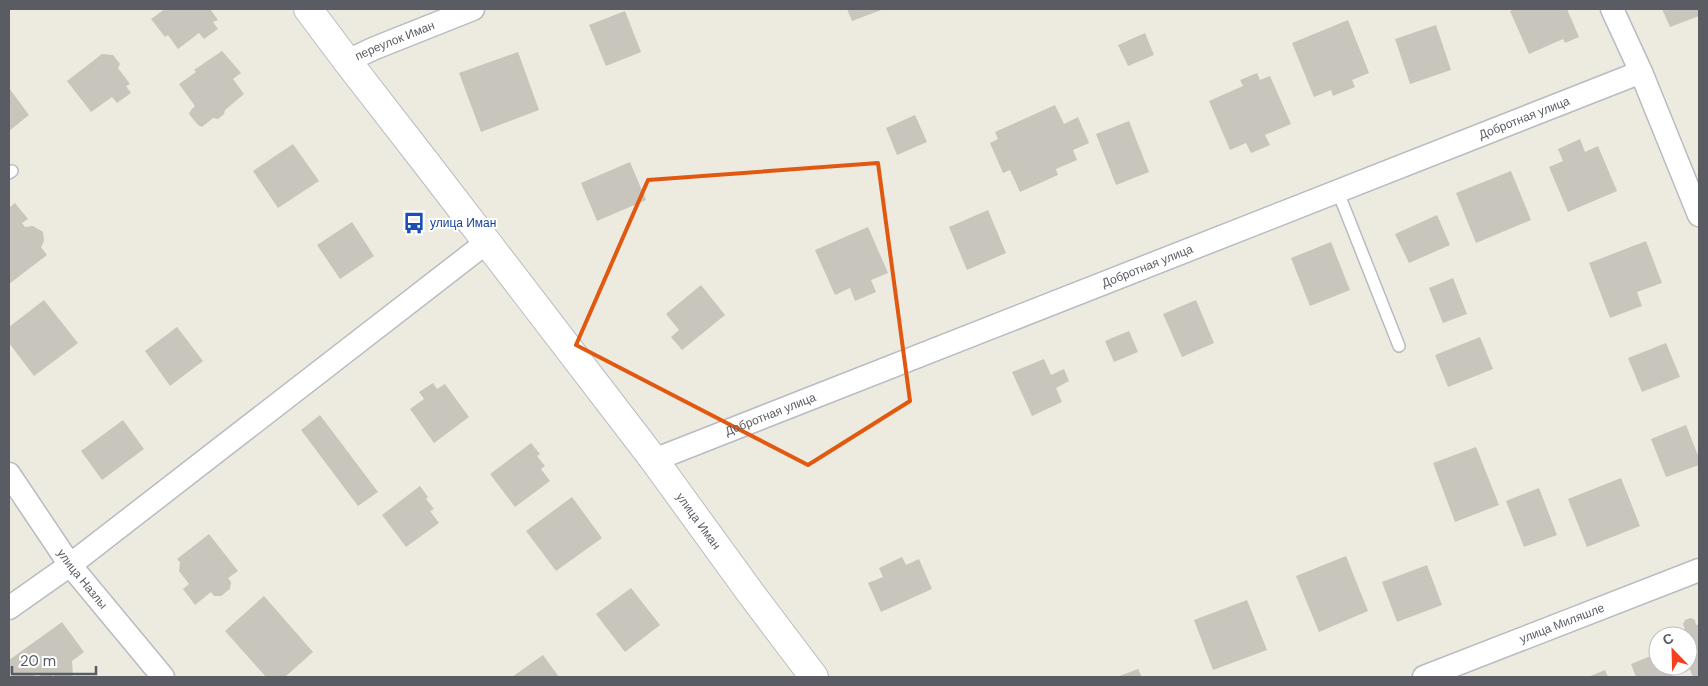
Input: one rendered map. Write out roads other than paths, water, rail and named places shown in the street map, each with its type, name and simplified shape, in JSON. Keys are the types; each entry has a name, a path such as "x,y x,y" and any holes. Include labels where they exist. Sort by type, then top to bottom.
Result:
{"street":[{"name":"улица Иман","path":"308,9 346,61 654,460 814,677"},
{"name":"переулок Иман","path":"346,61 473,9"},
{"path":"1612,9 1641,72 1699,215"},
{"name":"Добротная улица","path":"654,460 1641,72"},
{"path":"9,608 70,565 487,242"},
{"name":"улица Назлы","path":"9,474 70,565 163,677"},
{"name":"улица Миляшле","path":"1424,677 1699,570"}],"lane":[{"path":"1338,192 1398,346"}],"place":[{"name":"улица Иман","path":"414,223"}]}
